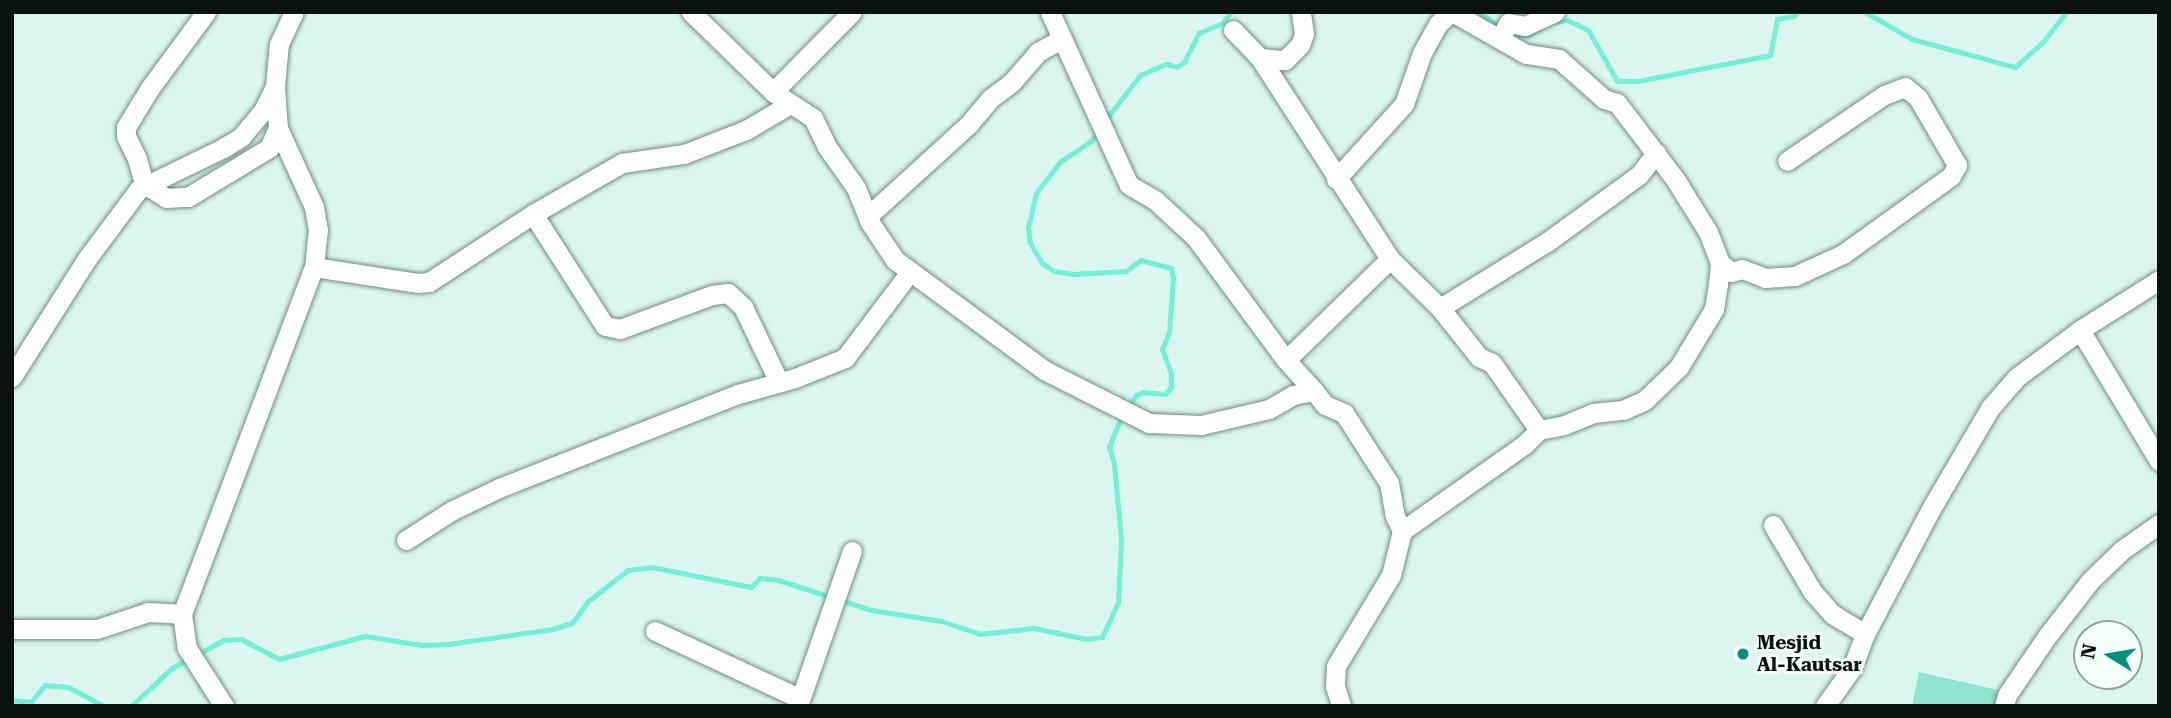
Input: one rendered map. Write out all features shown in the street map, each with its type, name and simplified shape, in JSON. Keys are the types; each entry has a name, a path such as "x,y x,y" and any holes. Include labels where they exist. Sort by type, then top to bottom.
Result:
{"street":[{"path":"206,12 150,88 126,127 126,136 144,184 166,198 188,197 269,148 278,128"},
{"path":"224,706 187,649 183,637 182,614 314,267 318,229 314,207 278,128 275,86 279,44 294,12"},
{"path":"691,12 773,92 813,118 827,147 856,188 885,246 909,273 1044,370 1149,423 1201,425 1269,409 1293,395 1314,391"},
{"path":"773,92 852,12"},
{"path":"1050,12 1100,116 1129,185 1155,200 1196,237 1286,360 1325,405 1344,413 1390,483 1395,516 1402,531 1391,575 1336,666 1335,686 1341,706"},
{"path":"1260,58 1285,60 1300,45 1304,34 1301,12"},
{"path":"1336,178 1404,104 1422,53 1438,24 1451,12 1504,31 1526,54 1559,59 1604,99 1617,103 1656,153 1708,232 1720,263 1714,309 1679,367 1646,400 1623,410 1593,413 1564,425 1539,430 1524,445 1402,531"},
{"path":"1504,31 1525,26 1555,12"},
{"path":"1233,30 1260,58 1390,259 1440,307 1479,357 1492,362 1539,430"},
{"path":"868,216 969,124 990,98 1012,82 1038,52 1061,39"},
{"path":"12,377 86,260 117,215 144,184 200,160 241,137 263,111 275,86"},
{"path":"1720,263 1731,272 1742,269 1765,278 1795,276 1843,254 1951,176 1957,164 1918,98 1905,87 1884,95 1787,161"},
{"path":"314,267 417,283 429,282 533,214 622,163 684,154 746,130 790,104"},
{"path":"1440,307 1547,242 1639,175 1656,153"},
{"path":"533,214 605,326 620,329 712,295 728,293 743,307 779,382"},
{"path":"1286,360 1390,259"},
{"path":"406,540 453,510 499,488 738,394 845,358 909,273"},
{"path":"1825,706 1852,668 1865,634 1932,507 1990,408 2017,377 2080,330 2159,280"},
{"path":"2080,330 2159,461"},
{"path":"2004,706 2007,695 2048,635 2090,581 2122,550 2159,524"},
{"path":"1773,525 1812,591 1832,614 1865,634"},
{"path":"655,631 798,702 852,551"},
{"path":"12,629 97,629 148,612 182,614"}],"green space":[{"path":"1919,672 2002,691 2001,706 1912,706"}],"waterway":[{"path":"1104,122 1140,75 1166,64 1177,67 1184,62 1199,33 1222,23 1231,12"},
{"path":"1480,12 1500,28"},
{"path":"1550,23 1567,20 1588,30 1617,81 1638,81 1770,55 1777,19 1794,16 1797,12"},
{"path":"1865,12 1912,39 2015,67 2042,43 2066,12"},
{"path":"1508,32 1528,36 1541,28"},
{"path":"1099,130 1091,141 1060,162 1036,193 1028,227 1030,243 1042,263 1054,271 1073,274 1126,271 1141,260 1171,268 1173,278 1169,332 1162,349 1171,374 1171,387 1165,394 1144,392 1136,395 1128,407"},
{"path":"840,600 871,610 941,621 980,634 1034,628 1086,639 1102,637 1118,603 1121,539 1114,463 1109,447 1122,415"},
{"path":"131,706 172,668 224,640 241,639 279,659 365,636 421,645 449,644 552,629 572,623 587,602 628,570 652,567 751,587 760,578 778,580 831,597"},
{"path":"12,700 31,702 45,685 68,687 103,706"}],"place":[{"name":"Mesjid Al-Kautsar","path":"1743,654"}]}
